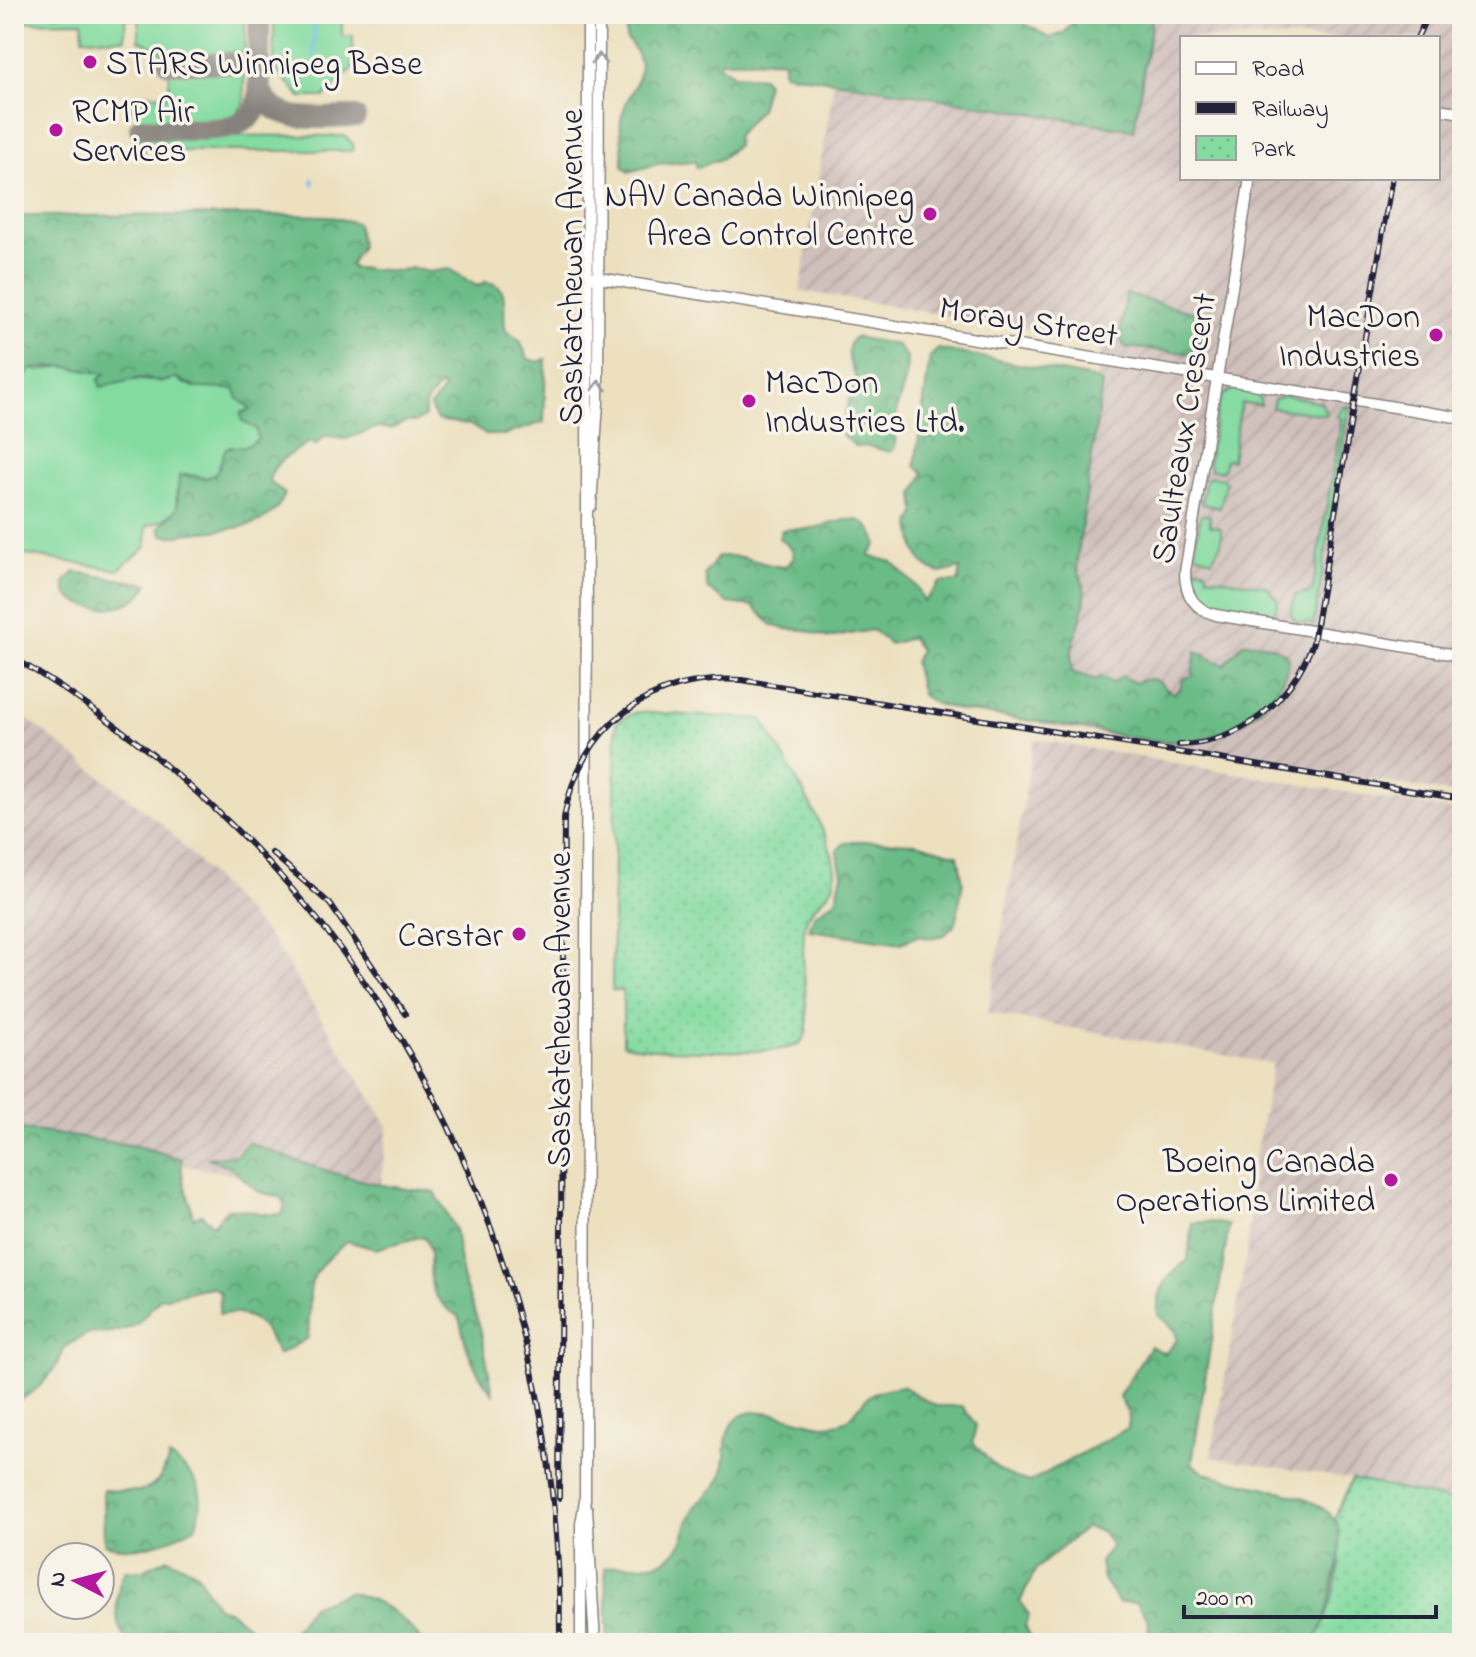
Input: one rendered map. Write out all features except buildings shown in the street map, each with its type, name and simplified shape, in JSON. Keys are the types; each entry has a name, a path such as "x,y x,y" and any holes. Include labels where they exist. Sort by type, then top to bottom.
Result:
{"street":[{"name":"Saskatchewan Avenue","path":"588,14 585,490 589,519"},
{"name":"Saskatchewan Avenue","path":"595,1643 585,1500 589,519 598,418 599,14"},
{"path":"1440,109 1462,113"},
{"name":"Saulteaux Crescent","path":"1250,180 1185,572 1187,592 1196,605 1216,615 1462,656"},
{"name":"Moray Street","path":"587,276 1462,418"},
{"name":"Saskatchewan Avenue","path":"581,1643 581,1524 585,1500"}],"shaded area":[{"path":"1153,14 1462,14 1462,795 1040,724 1102,341 800,291 834,83 1134,130"},
{"path":"14,714 31,722 163,825 273,941 388,1126 379,1199 14,1137"},
{"path":"1034,739 1462,812 1462,1503 1352,1479 1211,1457 1247,1251 1255,1156 1273,1064 988,1013"}],"green space":[{"path":"14,14 245,14 245,51 238,57 170,57 139,40 139,19 125,19 125,39 83,38 82,21 14,22"},
{"path":"274,14 342,14 342,36 353,36 353,68 324,97 301,97 274,68"},
{"path":"626,14 1019,14 1024,23 1050,38 1064,33 1079,14 1153,14 1134,130 783,73 783,60 721,61 719,65 734,75 762,77 767,83 760,109 736,136 737,145 721,159 697,168 695,161 658,164 629,172 623,166 621,124 624,108 638,79 640,60 626,38"},
{"path":"169,69 238,69 244,76 244,105 230,120 140,120 125,102 136,94 169,95"},
{"path":"140,135 345,136 353,144 353,151 125,151"},
{"path":"14,216 328,216 357,223 361,246 350,265 353,268 398,271 412,268 429,272 449,269 477,286 485,282 500,288 506,331 520,341 528,359 538,362 546,359 544,422 504,435 486,435 470,425 437,420 430,407 445,388 440,385 425,404 425,416 416,422 405,422 391,429 378,427 346,439 325,436 316,445 309,442 284,458 269,481 285,494 278,506 258,522 232,529 163,535 159,527 177,509 179,475 207,478 217,472 226,448 246,446 258,439 256,429 242,421 241,413 251,409 238,399 235,389 196,388 177,378 162,382 141,378 101,387 98,380 105,374 64,366 31,369 26,376 14,381"},
{"path":"1126,294 1206,316 1209,319 1194,354 1125,347 1119,336"},
{"path":"855,337 897,345 907,358 906,378 897,408 895,448 890,452 867,446 856,447 842,435 841,427 856,377 848,351"},
{"path":"938,349 1093,378 1102,384 1077,560 1085,596 1072,652 1072,672 1097,680 1101,676 1112,683 1122,676 1135,683 1155,680 1173,693 1180,689 1183,679 1192,676 1196,651 1224,665 1243,643 1268,645 1289,657 1277,690 1253,715 1222,733 1176,742 962,711 936,704 922,695 914,662 920,650 911,638 890,644 872,630 829,638 805,630 784,629 772,625 753,606 728,603 708,589 705,574 718,557 736,556 785,567 794,558 792,549 779,538 782,530 807,529 847,520 856,520 872,531 877,544 869,556 892,562 918,588 924,602 941,582 959,582 960,568 941,573 922,562 915,548 911,525 916,512 914,494 924,473 915,466 930,357"},
{"path":"64,366 105,374 105,377 162,382 177,378 184,384 235,389 251,410 251,425 257,429 258,439 246,446 226,448 217,472 207,478 185,474 176,493 177,509 163,520 147,526 146,547 118,570 14,553 14,381 31,369 40,371"},
{"path":"1235,388 1257,392 1261,405 1241,403 1232,460 1226,459 1223,471 1212,470 1208,463 1218,404 1222,396"},
{"path":"1284,395 1321,402 1327,415 1272,408 1274,399"},
{"path":"1349,406 1315,617 1313,624 1297,622 1291,615 1295,595 1312,593 1342,419 1337,416 1343,407"},
{"path":"1211,476 1222,478 1226,483 1220,508 1202,504 1205,481"},
{"path":"1201,515 1210,515 1210,526 1221,528 1221,544 1212,560 1194,553"},
{"path":"1197,567 1205,569 1208,576 1266,586 1278,600 1275,613 1269,617 1206,605 1193,591 1191,572"},
{"path":"75,572 148,584 142,593 123,605 99,608 87,606 67,595 64,582"},
{"path":"635,712 762,719 827,840 833,859 834,882 828,894 810,913 804,929 807,1030 802,1041 794,1046 758,1051 707,1051 623,1044 622,991 612,990 616,723"},
{"path":"845,843 917,843 958,855 963,883 955,925 944,935 930,938 917,936 901,943 809,930 814,915 836,900 842,874 837,850"},
{"path":"14,1128 138,1146 182,1159 182,1174 193,1218 201,1214 213,1225 227,1209 282,1214 285,1205 280,1197 259,1192 229,1166 207,1158 237,1155 248,1142 339,1174 387,1186 435,1192 455,1229 462,1277 480,1327 493,1393 471,1357 459,1317 444,1306 436,1295 430,1276 429,1247 424,1236 375,1249 347,1241 321,1265 311,1284 308,1338 278,1355 257,1322 242,1314 219,1314 220,1292 212,1287 205,1288 160,1298 136,1325 117,1332 87,1334 65,1347 47,1379 17,1401 14,1398"},
{"path":"1192,1223 1229,1225 1192,1463 1210,1474 1309,1501 1334,1518 1340,1536 1340,1554 1327,1612 1314,1643 1148,1643 1149,1621 1137,1603 1119,1603 1103,1579 1100,1562 1112,1546 1103,1532 1086,1527 1036,1569 1020,1602 1029,1615 1025,1626 1033,1643 608,1643 605,1568 657,1563 674,1553 694,1509 721,1478 729,1429 741,1416 764,1412 815,1424 834,1424 851,1417 872,1394 902,1386 936,1406 962,1406 976,1425 973,1442 986,1457 1004,1473 1030,1482 1128,1428 1129,1416 1119,1396 1150,1346 1165,1354 1177,1340 1175,1330 1158,1315 1161,1290 1169,1277 1188,1260"},
{"path":"169,1457 194,1478 201,1505 195,1527 173,1538 140,1547 117,1547 116,1541 104,1541 103,1490 146,1489 153,1486"},
{"path":"1352,1479 1462,1503 1462,1643 1314,1643 1327,1615 1339,1564 1339,1531 1335,1517"},
{"path":"168,1558 196,1572 217,1607 228,1610 249,1627 247,1643 130,1643 117,1618 119,1587 125,1570 141,1571"},
{"path":"349,1592 390,1610 423,1643 262,1643 262,1637 289,1637 312,1605"}],"waterway":[{"path":"314,14 314,55"},
{"path":"313,179 313,184"}],"taxiway":[{"path":"259,14 259,52"},
{"path":"140,128 222,128 249,118 256,108 260,88 259,52 248,63 169,63"},
{"path":"259,83 264,97 284,113 312,118 355,117"}],"railway":[{"path":"1418,36 1428,14"},
{"path":"1179,745 1223,737 1261,715 1292,683 1313,643 1392,180"},
{"path":"14,658 140,745 251,844 345,955 422,1076 483,1206 526,1345 552,1491 560,1643"},
{"path":"559,1498 564,818 572,786 585,757 603,732 624,712 678,686 709,680 742,680 1462,799"},
{"path":"272,853 330,904 405,1014"}],"place":[{"name":"STARS Winnipeg Base","path":"90,62"},
{"name":"RCMP Air Services","path":"56,130"},
{"name":"NAV Canada Winnipeg Area Control Centre","path":"930,214"},
{"name":"MacDon Industries","path":"1436,335"},
{"name":"MacDon Industries Ltd.","path":"749,401"},
{"name":"Carstar","path":"519,934"},
{"name":"Boeing Canada Operations Limited","path":"1391,1180"}]}
